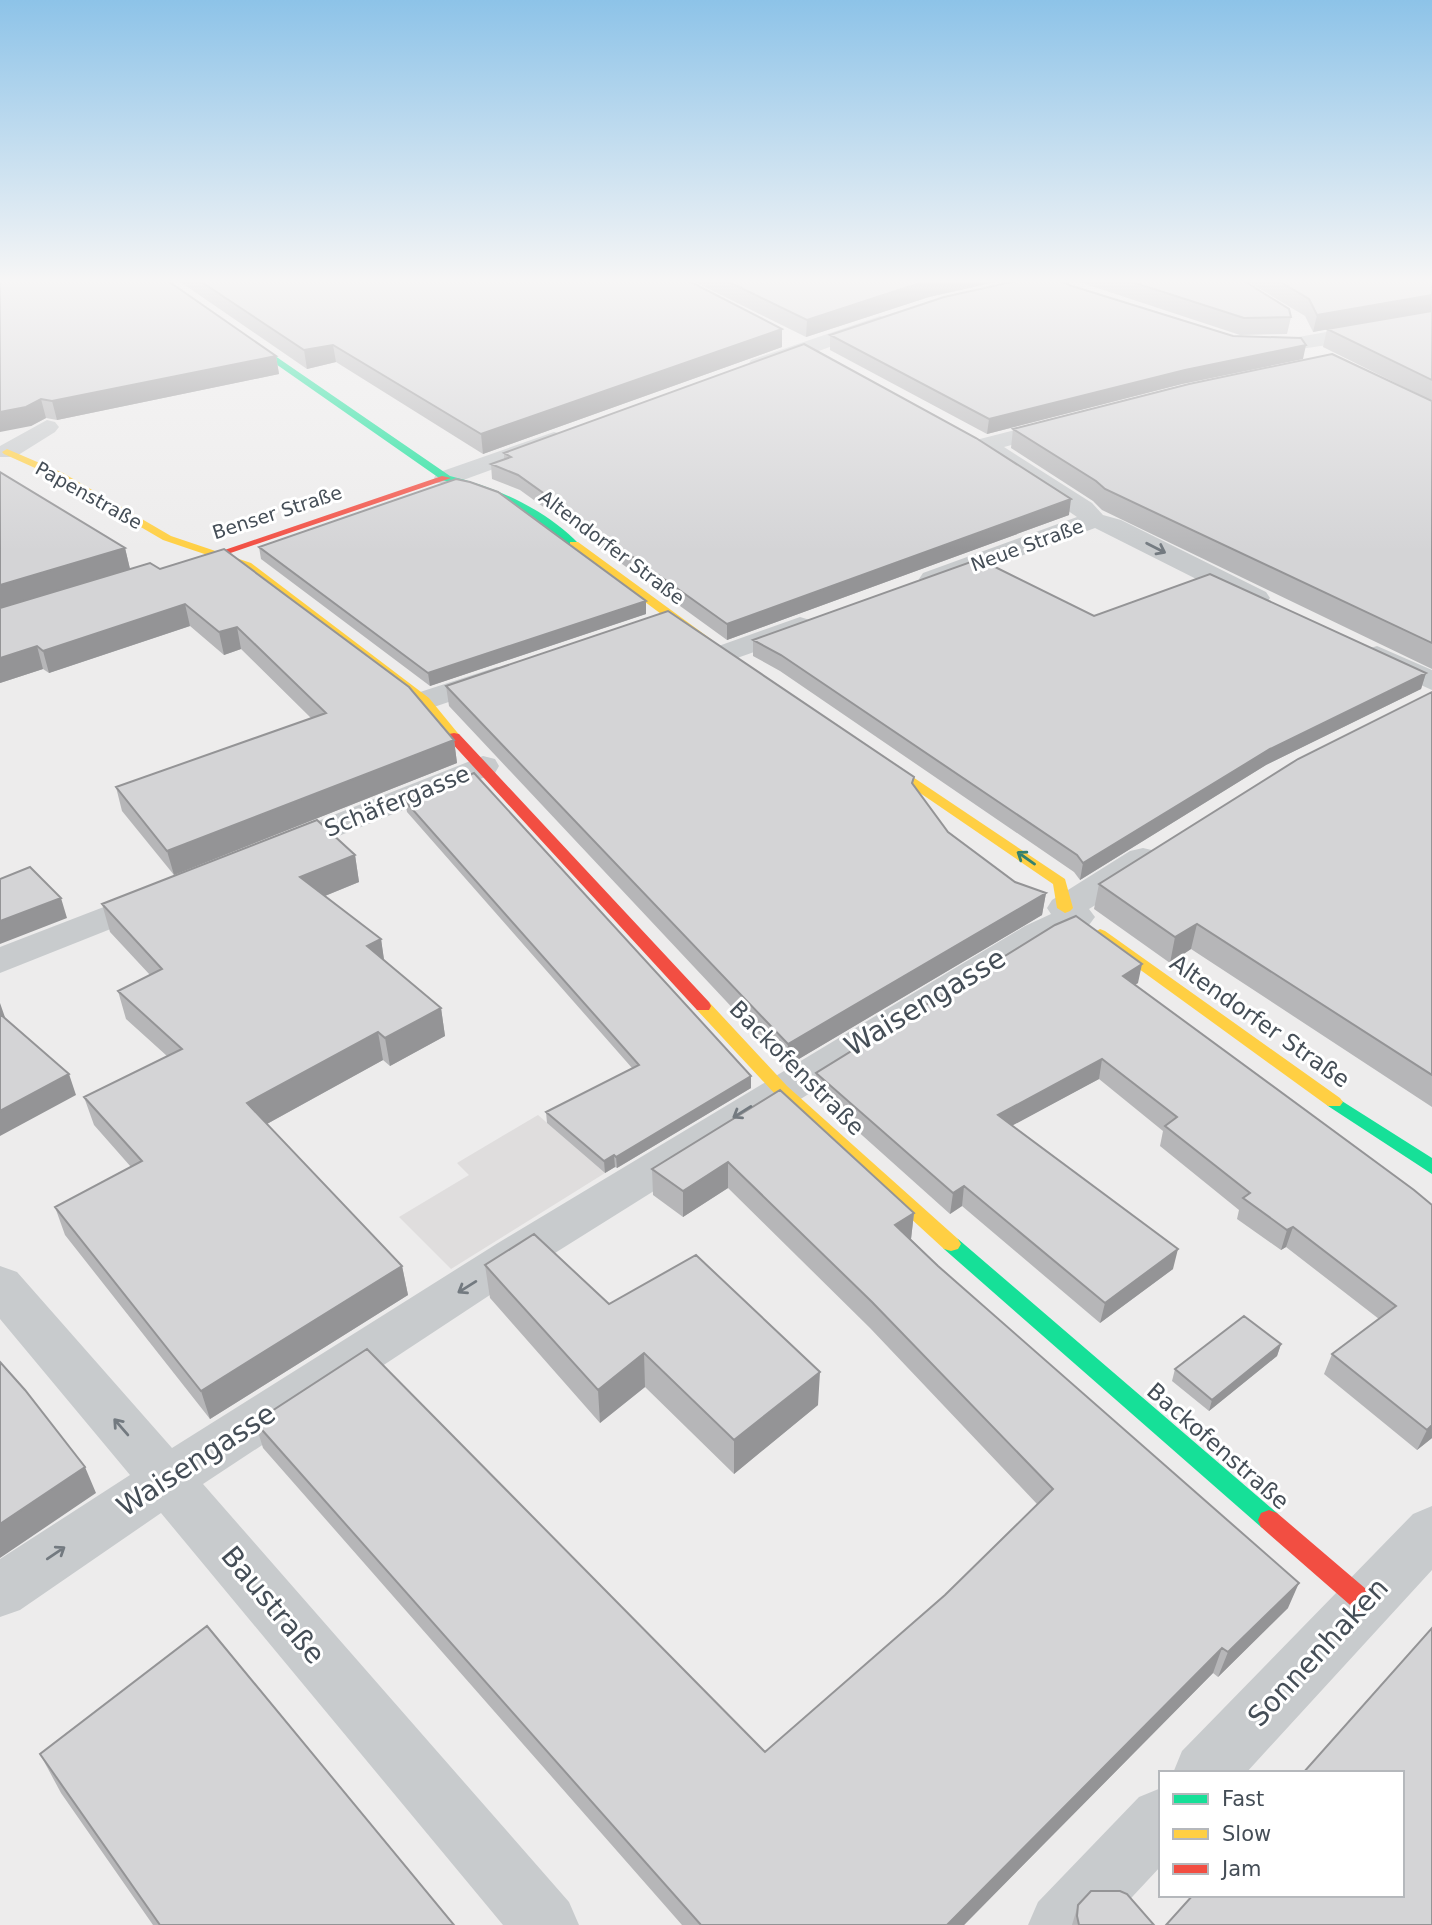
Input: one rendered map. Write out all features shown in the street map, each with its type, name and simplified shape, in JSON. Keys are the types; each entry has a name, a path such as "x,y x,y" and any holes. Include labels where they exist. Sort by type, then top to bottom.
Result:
{"main road":[{"path":"291,371 446,478"},
{"name":"Papenstraße","path":"7,452 59,475 167,538 215,555"},
{"name":"Benser Straße","path":"190,563 446,478"},
{"name":"Altendorfer Straße","path":"446,478 480,485 509,497 658,621 734,660"},
{"name":"Backofenstraße","path":"215,555 247,565 425,701 781,1090 950,1244 1365,1603"},
{"path":"853,740 1060,882 1064,909"},
{"path":"917,786 945,824"},
{"name":"Altendorfer Straße","path":"1064,909 1283,1068 1432,1167"}],"street":[{"path":"1076,421 974,439 1083,508 1094,520 1112,525 1278,609"},
{"name":"Papenstraße","path":"7,452 47,426"},
{"path":"446,478 569,433"},
{"name":"Neue Straße","path":"907,588 1094,520"},
{"path":"734,660 831,615"},
{"path":"1349,642 1432,681"},
{"path":"425,701 529,665"},
{"name":"Schäfergasse","path":"242,863 483,766"},
{"name":"Waisengasse","path":"0,1591 166,1479 781,1090 1038,934 1064,909 1175,839"},
{"path":"0,961 178,889"},
{"name":"Baustraße","path":"0,1285 546,1925"},
{"name":"Sonnenhaken","path":"1206,1771 1432,1531"},
{"path":"1060,1925 1159,1821"}],"shaded area":[{"path":"538,1115 605,1173 451,1269 399,1217 469,1175 457,1163"}],"building":[{"path":"0,371 202,371 52,401 41,399 26,407 0,412"},
{"path":"376,371 662,371 481,434"},
{"path":"730,371 853,371 976,438 1071,499 727,624 518,475 491,464 511,457 504,453"},
{"path":"898,371 1182,371 989,419"},
{"path":"1252,371 1368,371 1432,401 1432,643 1105,489 1013,429"},
{"path":"1413,371 1432,371 1432,380"},
{"path":"0,472 125,548 0,585"},
{"path":"456,479 498,492 646,601 428,673 259,547"},
{"path":"224,549 409,687 454,740 167,851 116,787 326,713 237,627 219,632 185,604 43,651 37,646 0,658 0,608 150,563 160,569"},
{"path":"979,559 1094,616 1210,574 1426,673 1270,749 1083,863 1077,855 781,655 753,640"},
{"path":"668,611 914,777 912,783 948,832 1015,882 1046,893 788,1044 446,686"},
{"path":"1432,692 1432,1075 1197,924 1175,937 1099,884 1298,759"},
{"path":"474,773 751,1076 616,1157 614,1155 604,1161 546,1112 639,1065 405,801"},
{"path":"317,820 355,855 300,877 381,939 367,946 441,1008 385,1038 378,1032 247,1103 402,1266 201,1391 55,1207 142,1161 84,1097 182,1049 118,991 162,969 102,904"},
{"path":"30,867 61,898 0,921 0,879"},
{"path":"1076,916 1142,964 1123,976 1432,1205 1432,1425 1427,1430 1332,1354 1396,1306 1293,1227 1287,1230 1243,1198 1250,1193 1165,1126 1177,1117 1102,1059 998,1115 1178,1249 1105,1303 964,1186 953,1193 816,1073 1055,925"},
{"path":"0,1014 69,1074 0,1111"},
{"path":"780,1090 914,1213 895,1225 938,1266 1299,1583 1228,1652 1222,1648 947,1925 701,1925 255,1422 367,1349 765,1752 945,1595 1053,1489 872,1302 728,1162 683,1191 652,1169"},
{"path":"534,1234 609,1304 696,1255 820,1372 734,1440 644,1353 598,1390 485,1265"},
{"path":"1244,1316 1281,1344 1212,1400 1175,1369"},
{"path":"0,1362 85,1467 0,1524"},
{"path":"207,1626 454,1925 160,1925 40,1754"},
{"path":"1432,1628 1432,1925 1166,1925 1191,1897 1404,1897 1404,1771 1305,1771"},
{"path":"1091,1891 1120,1891 1127,1894 1154,1925 1079,1925 1078,1905"}],"traffic: fast":[{"path":"291,371 446,478 500,495 528,511 574,544"},
{"path":"1334,1102 1432,1167"},
{"path":"951,1244 1269,1520"}],"traffic: slow":[{"path":"7,452 59,475 167,538 247,565 425,701 454,737"},
{"path":"574,544 708,643"},
{"path":"871,753 1060,882 1065,908"},
{"path":"1100,934 1334,1102"},
{"path":"703,1006 781,1090 951,1244"}],"traffic: jam":[{"path":"209,557 446,478"},
{"path":"454,737 703,1006"},
{"path":"1269,1520 1365,1603"}]}
